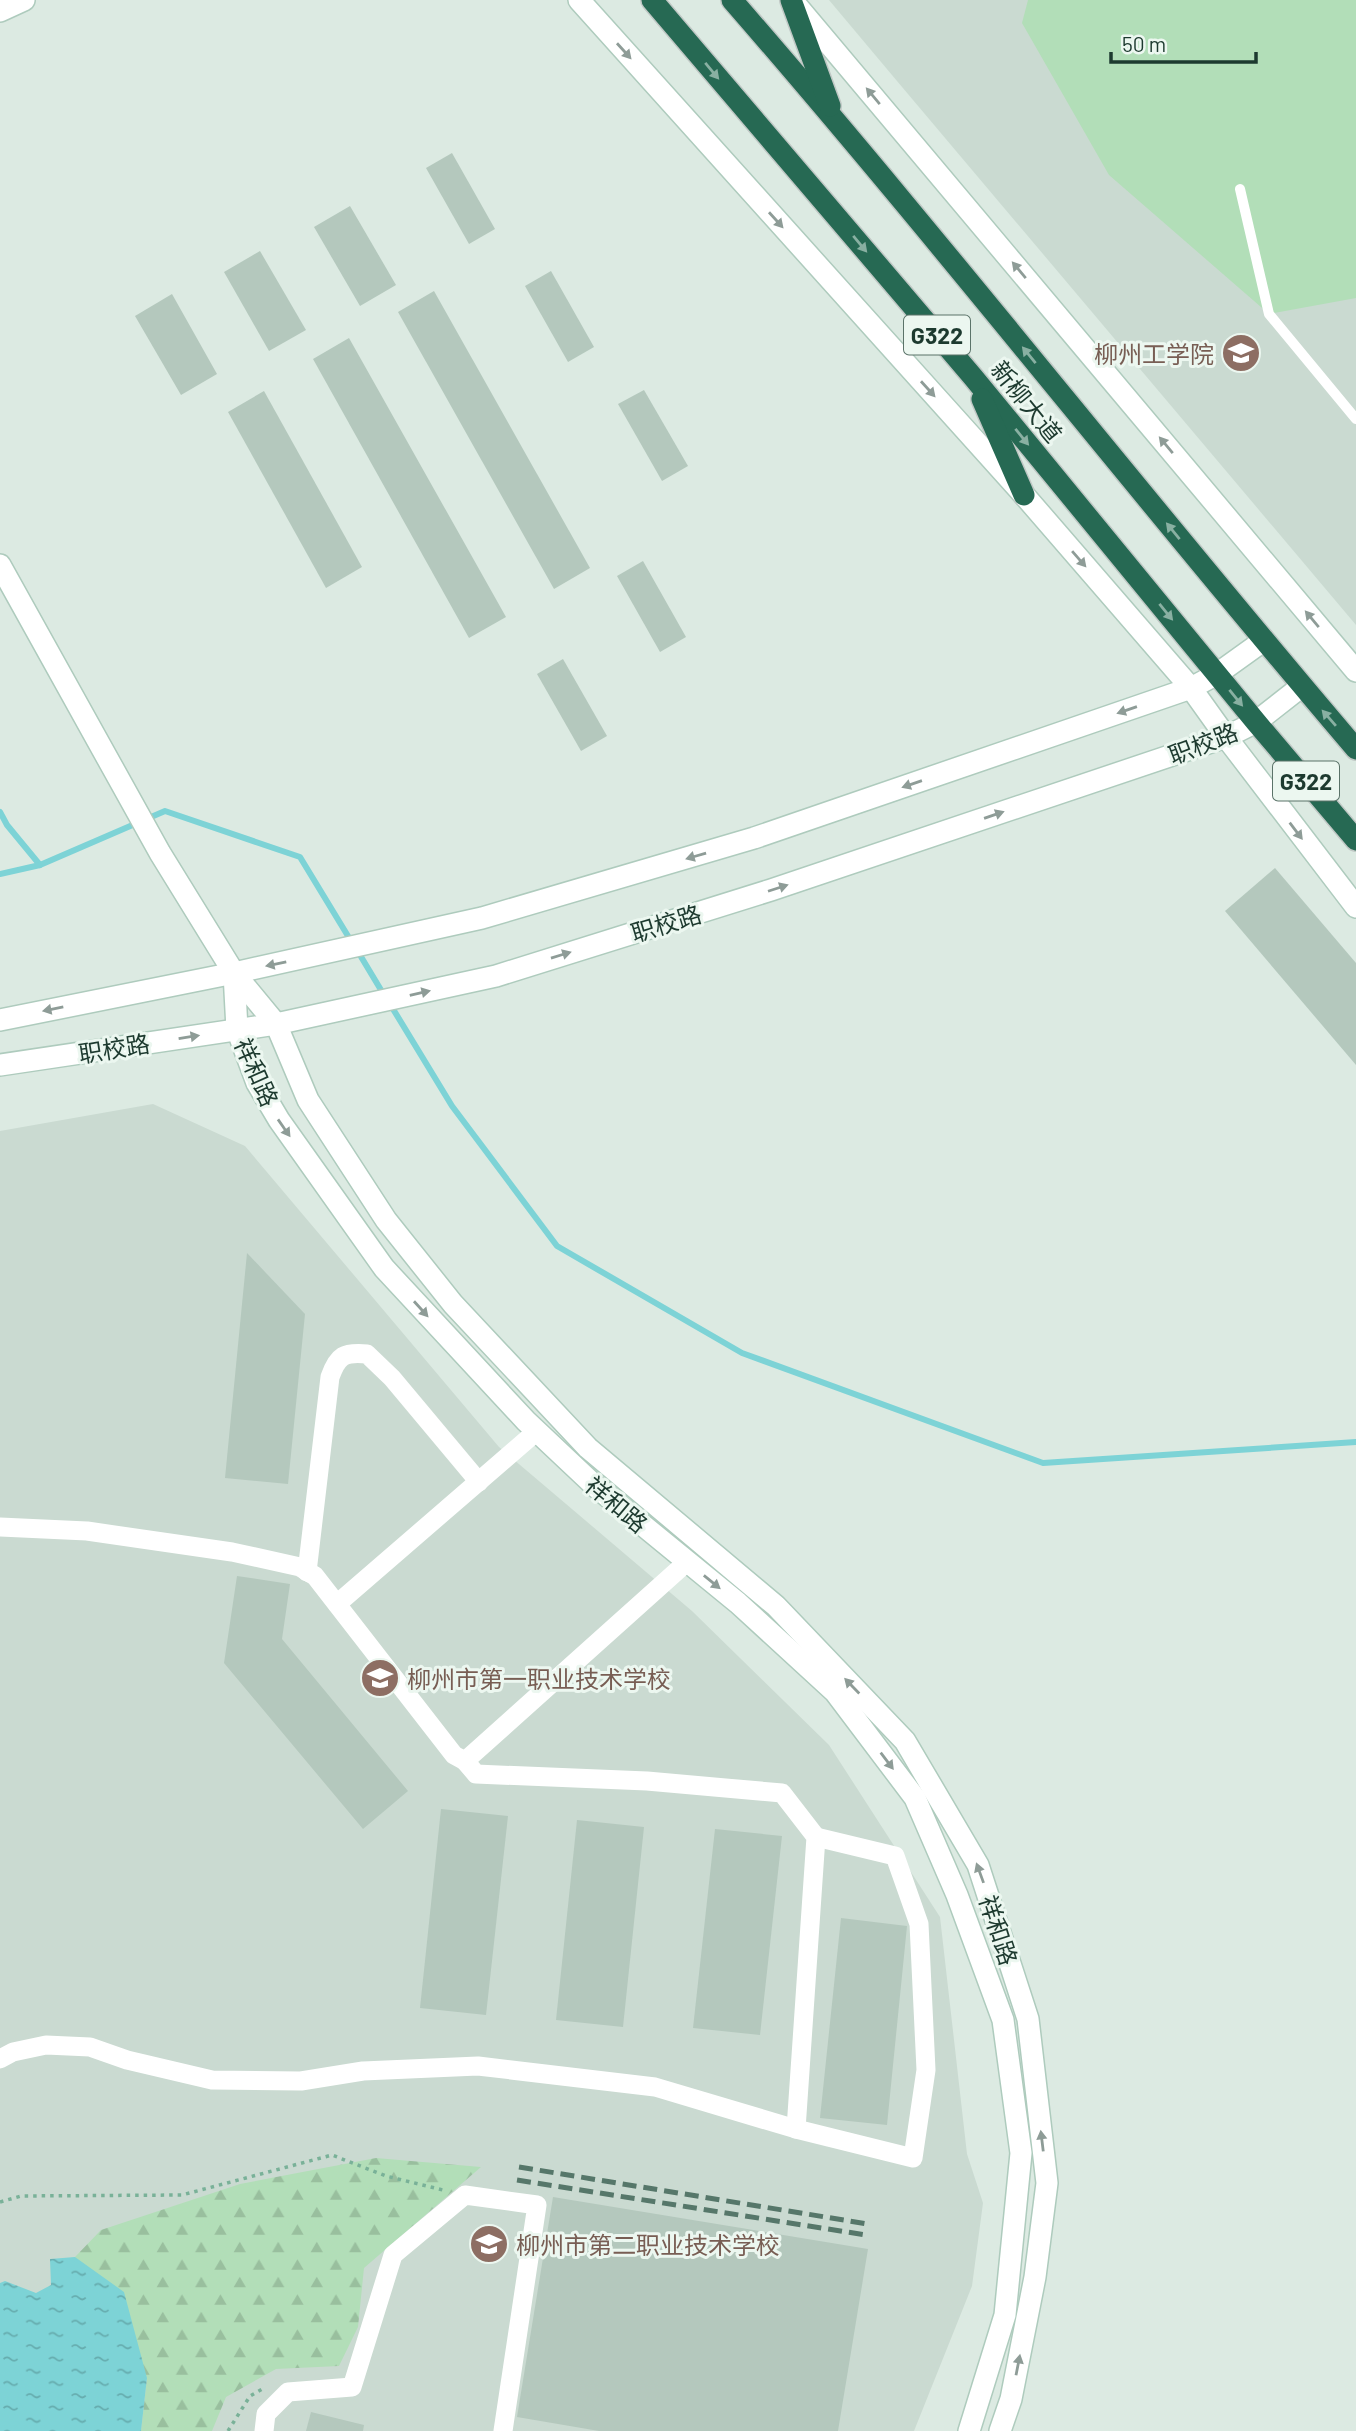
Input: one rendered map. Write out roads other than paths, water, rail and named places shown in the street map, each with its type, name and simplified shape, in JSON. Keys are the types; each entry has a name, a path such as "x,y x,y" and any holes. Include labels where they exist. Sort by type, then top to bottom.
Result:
{"highway":[{"name":"新柳大道","path":"652,0 973,377 1356,840"},
{"name":"新柳大道","path":"732,0 834,118 1263,641 1356,749"},
{"path":"791,0 834,118"},
{"path":"973,377 1024,495"}],"main road":[{"path":"0,11 24,0"},
{"path":"579,0 1024,495 1191,688 1356,906"},
{"path":"791,0 1356,671"},
{"path":"0,565 160,853 234,973"},
{"name":"职校路","path":"0,1020 234,973 482,918 754,838 1191,688 1217,674 1263,641"},
{"name":"职校路","path":"0,1065 276,1024 496,976 771,890 1226,737 1256,722 1302,686"},
{"name":"祥和路","path":"234,973 276,1024 308,1100 386,1220 453,1304 588,1448 776,1606 905,1741 978,1865 1028,2018 1047,2183 1035,2277 1011,2399 1000,2431"},
{"name":"祥和路","path":"234,973 237,1030 257,1083 279,1120 384,1268 537,1431 595,1486 738,1603 835,1692 915,1798 957,1895 1003,2020 1021,2153 1005,2315 969,2431"}],"street":[{"path":"307,1572 330,1377 336,1362 349,1353 367,1354 392,1378 479,1482"},
{"path":"337,1604 537,1431"},
{"path":"0,1527 87,1531 232,1552 300,1567 315,1576 454,1755 465,1761 476,1774 647,1781 782,1793 816,1837 895,1856 919,1924 926,2070 913,2158 796,2129 655,2087 478,2066 363,2071 301,2081 212,2080 127,2060 90,2047 46,2045 13,2052 0,2059"},
{"path":"465,1761 687,1562"},
{"path":"796,2129 816,1837"},
{"path":"264,2431 266,2414 288,2392 352,2386 393,2255 465,2195 537,2204 503,2431"}],"lane":[{"path":"1240,189 1269,314 1356,419"}],"water":[{"path":"75,2257 124,2292 147,2378 141,2431 0,2431 0,2283 5,2281 36,2293 51,2285 50,2259"}],"waterway":[{"path":"0,874 40,865 165,811 300,857 351,941"},
{"path":"0,812 7,825 40,865"},
{"path":"357,950 384,995"},
{"path":"390,1004 452,1106 557,1246 742,1353 1043,1463 1356,1442"}],"railway":[{"path":"519,2167 868,2224"},
{"path":"517,2180 866,2235"}],"place":[{"name":"柳州工学院","path":"1241,353"},
{"name":"柳州市第一职业技术学校","path":"380,1678"},
{"name":"柳州市第二职业技术学校","path":"489,2244"}]}
